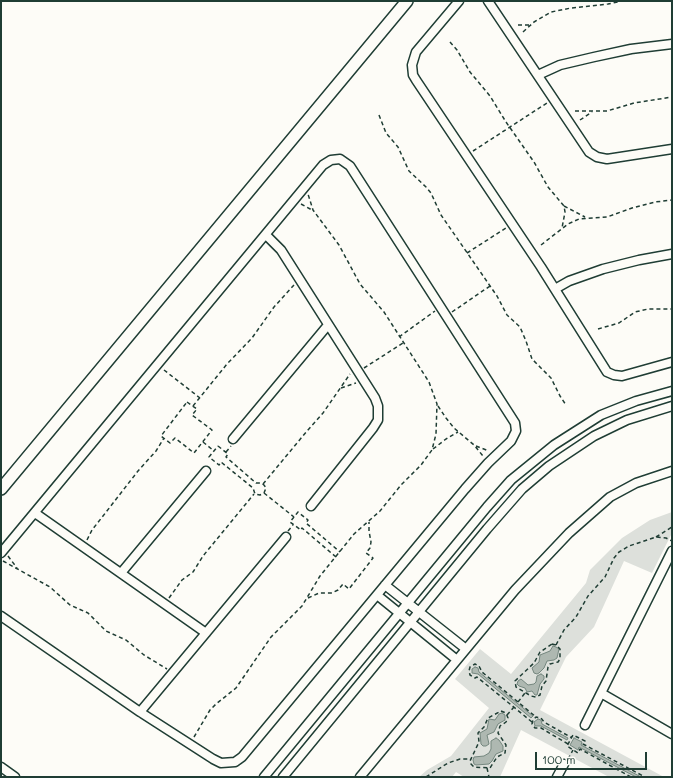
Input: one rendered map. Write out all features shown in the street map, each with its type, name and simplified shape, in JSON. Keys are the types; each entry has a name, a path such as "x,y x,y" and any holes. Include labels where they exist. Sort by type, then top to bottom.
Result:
{"main road":[{"path":"1,489 407,1"}],"street":[{"path":"459,1 416,52 413,58 412,70 416,80 555,289 605,369 611,374 622,376 672,362"},
{"path":"488,1 586,148 597,157 612,159 672,149"},
{"path":"538,75 560,65 594,57 631,49 672,44"},
{"path":"1,616 140,712 217,762 226,764 235,762 242,758 488,462 513,438 516,431 515,423 347,163 340,159 335,159 327,162 2,552"},
{"path":"266,234 281,250 364,380 378,406 379,415 376,424 311,506"},
{"path":"555,289 569,281 603,269 672,254"},
{"path":"233,439 328,325"},
{"path":"264,777 511,480 539,456 569,434 601,415 636,401 672,391"},
{"path":"284,777 510,502 549,466 579,445 610,427 644,414 672,406"},
{"path":"121,573 206,471"},
{"path":"360,777 532,571 569,533 610,497 636,483 672,471"},
{"path":"35,513 206,633"},
{"path":"140,712 286,537"},
{"path":"585,725 672,551"},
{"path":"385,585 466,649"},
{"path":"377,595 457,660"},
{"path":"601,693 672,734"},
{"path":"557,777 564,764"},
{"path":"1,767 15,777"}],"path":[{"path":"523,32 543,16 561,9 622,1"},
{"path":"518,25 530,25"},
{"path":"450,42 457,50 470,72 490,96 509,127 534,162 548,187 564,206 586,218"},
{"path":"575,111 607,111 634,103 672,96"},
{"path":"466,155 553,99"},
{"path":"580,120 592,112"},
{"path":"379,115 386,133 398,147 409,171 431,193 440,215 490,286 507,315 520,327 526,340 529,354 551,378 566,405"},
{"path":"541,245 562,228 574,221 586,218 607,217 639,206 672,200"},
{"path":"294,201 313,210"},
{"path":"562,228 565,212 564,206"},
{"path":"467,253 512,224"},
{"path":"193,406 227,364 252,338 274,307 300,280"},
{"path":"446,315 490,286"},
{"path":"399,337 441,307"},
{"path":"598,330 619,323 629,315 641,310 672,309"},
{"path":"263,484 306,431 323,413 357,369 403,343"},
{"path":"158,365 200,398"},
{"path":"341,388 364,380"},
{"path":"187,402 197,409 192,415 212,430 194,453 174,438 170,443 164,438 161,436 187,402"},
{"path":"437,404 446,418 474,445 488,462"},
{"path":"432,450 446,439 459,432"},
{"path":"84,547 92,530 99,520 156,451 164,438"},
{"path":"203,442 214,451"},
{"path":"474,445 497,454"},
{"path":"263,484 256,483 226,457 228,454 218,446 209,456 219,465 221,462 252,488 254,493 260,495 264,493"},
{"path":"263,484 266,488 264,493"},
{"path":"165,604 178,584 193,572 203,556 254,493"},
{"path":"264,493 294,517"},
{"path":"336,557 302,528 300,530 290,522 298,512 308,520 306,523 340,552"},
{"path":"307,598 319,593 332,593 338,590 343,584 350,589 373,558 366,553 370,548 371,542 369,531 370,521"},
{"path":"556,645 562,634 576,617 588,596 607,573 617,555 629,546 656,537 672,527"},
{"path":"656,537 663,537 672,541"},
{"path":"2,552 18,569"},
{"path":"1,560 50,587 70,605 88,613 106,631 126,640 144,655 173,673"},
{"path":"550,645 556,645 560,649 560,659 556,663 548,666 546,681 542,686 540,695 532,697 516,686 515,681 534,663 540,652 550,645"},
{"path":"572,738 544,722 542,718 536,717 482,672 479,666 475,664 470,667 470,675 475,678 477,677 514,707 532,722 535,728 541,728 568,744 567,746 578,753 580,749 631,777"},
{"path":"518,702 525,693"},
{"path":"507,714 514,707"},
{"path":"500,711 507,714 508,720 500,726 498,733 506,745 505,752 502,756 497,758 492,766 487,768 474,767 471,764 471,759 479,743 478,733 484,727 487,719 500,711"},
{"path":"532,722 536,717"},
{"path":"568,744 573,734 585,741 583,744 645,777"},
{"path":"426,777 448,763 460,759 471,759"},
{"path":"487,768 489,777"}],"shaded area":[{"path":"672,512 672,533 652,573 624,561 594,627 566,657 540,710 664,777 609,777 521,730 500,777 464,777 456,772 452,777 419,777 427,770 451,756 489,708 455,679 480,649 511,674 586,583 590,570 622,538 650,520"},
{"path":"553,646 559,649 557,658 547,661 544,668 539,673 534,673 532,668 539,662 540,655 550,651"},
{"path":"475,667 478,668 479,672 533,716 531,718 478,674 472,673 472,669"},
{"path":"541,674 544,676 544,679 540,684 537,695 535,695 532,691 527,692 525,688 517,684 521,679 528,685 534,684 537,676"},
{"path":"502,713 505,715 505,720 498,724 494,732 487,735 489,744 483,746 481,744 480,733 487,729 489,719 495,720 499,714"},
{"path":"538,719 541,720 542,724 568,738 567,740 541,726 535,726 534,722"},
{"path":"496,738 503,746 503,751 496,754 489,764 474,764 474,757 484,756 489,753 491,749 491,741"},
{"path":"574,738 582,742 581,745 641,777 636,777 579,747 578,750 570,745"}]}
